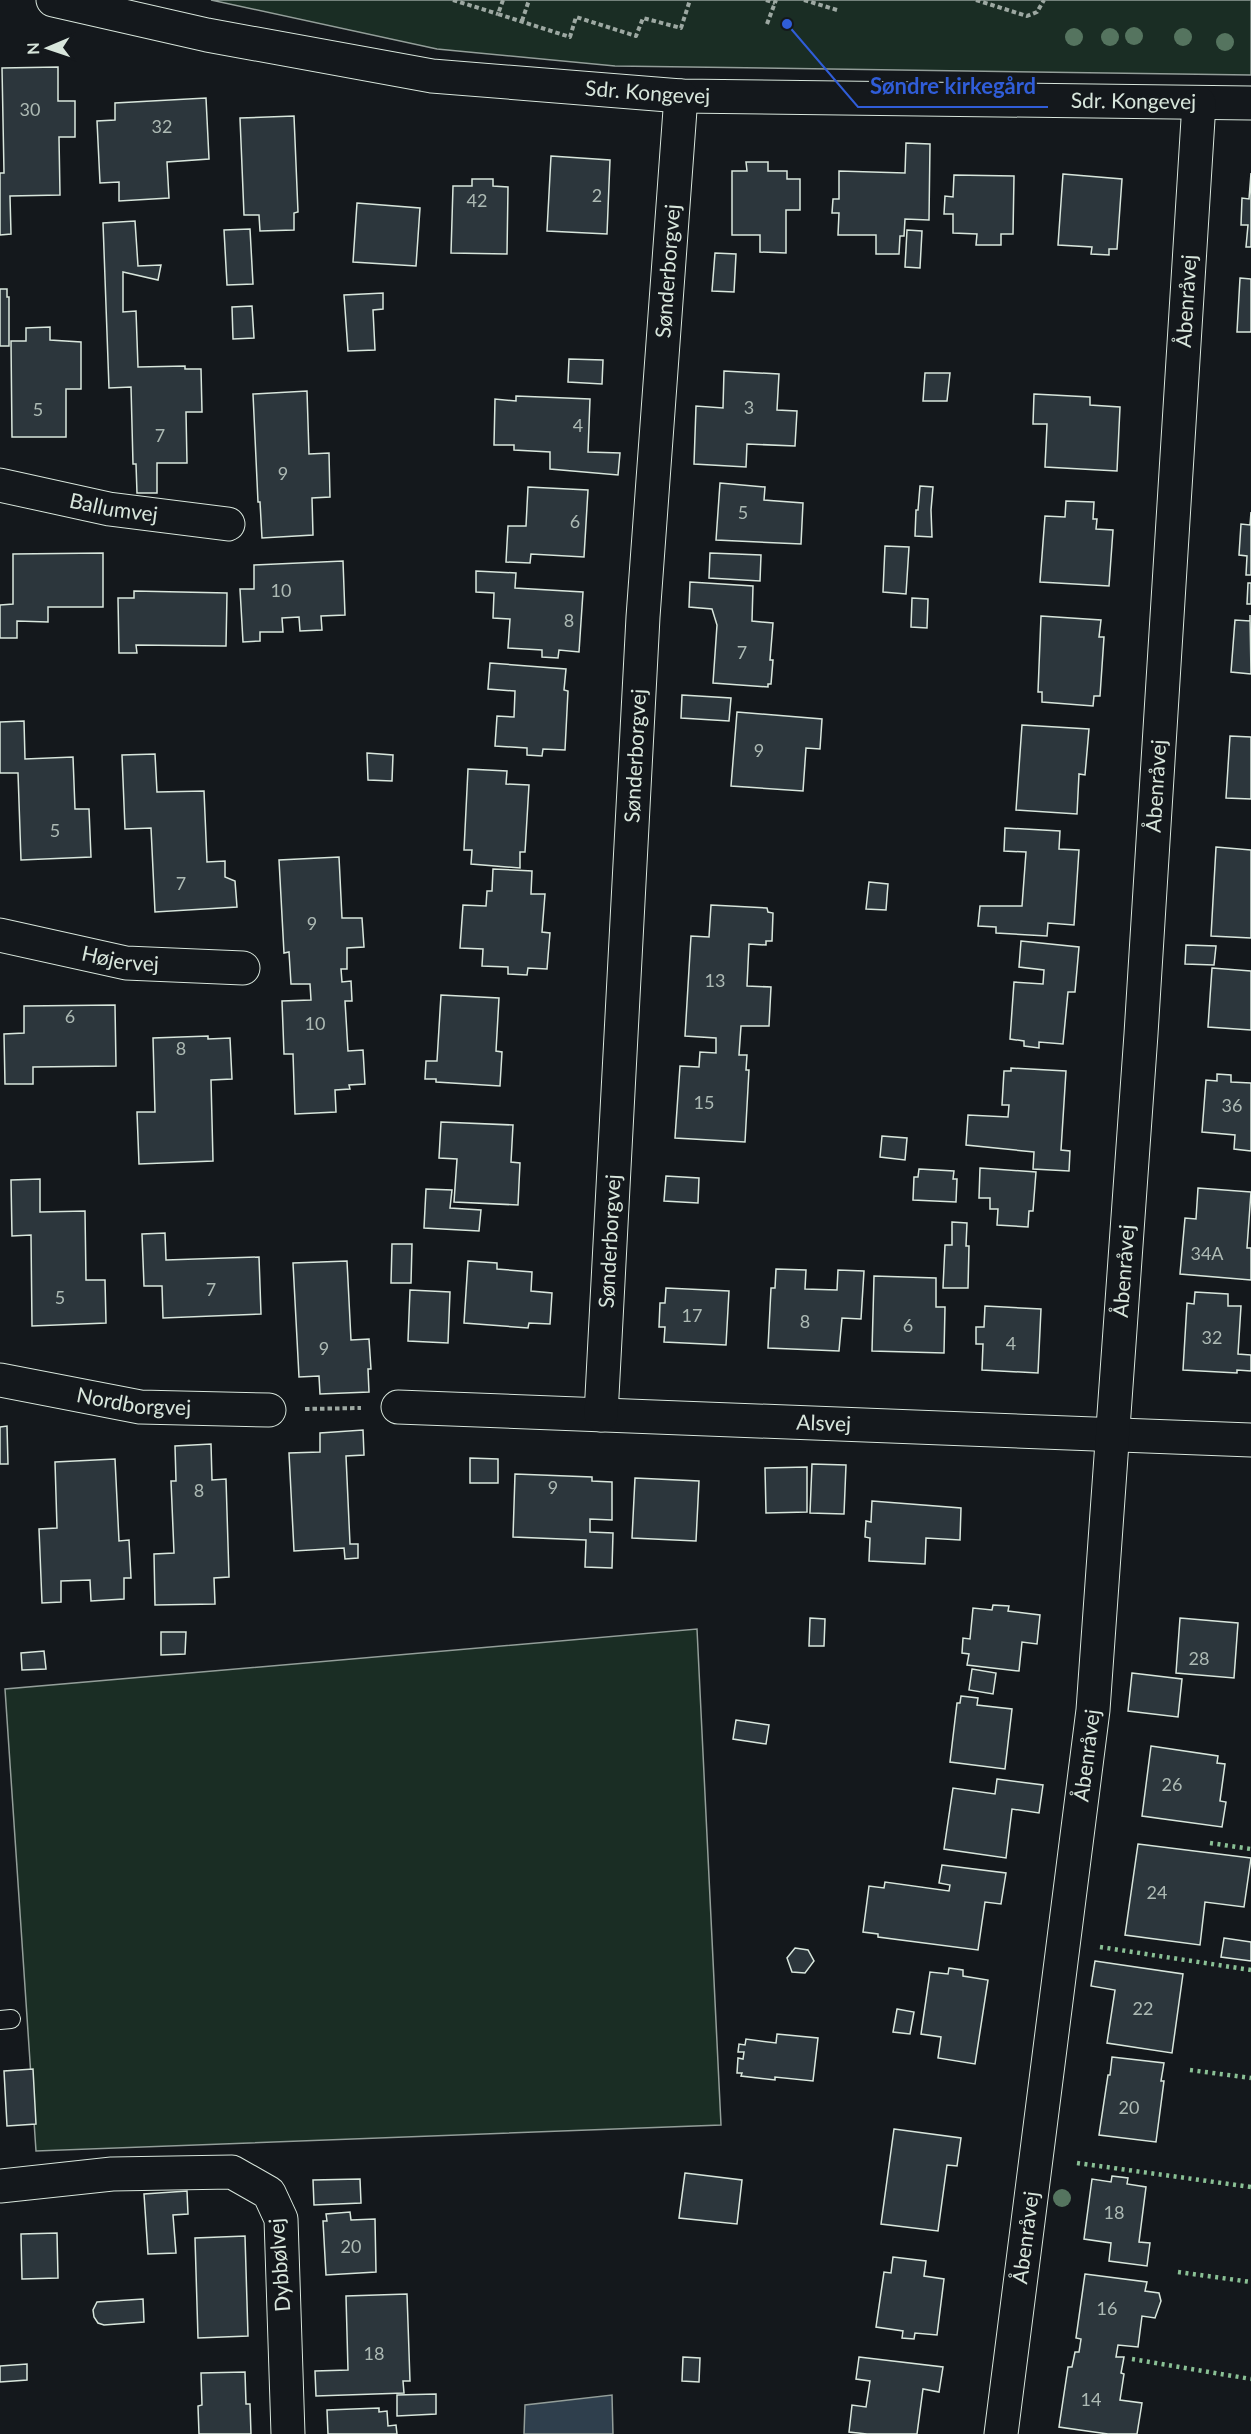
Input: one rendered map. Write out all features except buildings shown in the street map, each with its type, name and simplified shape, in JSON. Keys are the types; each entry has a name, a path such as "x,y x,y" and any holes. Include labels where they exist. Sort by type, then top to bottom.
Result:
{"street":[{"name":"Sdr. Kongevej","path":"52,0 217,37 432,76 681,96 1251,103"},
{"name":"Sønderborgvej","path":"600,1415 643,617 681,96"},
{"name":"Åbenråvej","path":"1001,2434 1093,1710 1143,998 1199,103"},
{"name":"Ballumvej","path":"0,485 109,509 228,524"},
{"name":"Højervej","path":"0,935 126,963 243,968"},
{"name":"Nordborgvej","path":"0,1380 140,1407 269,1410"},
{"name":"Alsvej","path":"398,1407 1251,1440"},
{"name":"Dybbølvej","path":"0,2186 112,2174 231,2172 269,2193 280,2219 288,2434"}],"path":[{"path":"453,0 570,37 576,17 636,36 643,18 681,28 690,0"},
{"path":"498,14 503,0"},
{"path":"522,21 529,0"},
{"path":"766,0 776,2 768,24"},
{"path":"804,0 837,10"},
{"path":"976,0 1027,16 1037,12 1044,0"},
{"path":"269,1410 366,1408"}],"green space":[{"path":"211,0 1251,0 1251,75 615,66 437,49"},
{"path":"697,1629 721,2125 36,2151 5,1689"}],"water":[{"path":"612,2395 613,2434 524,2434 525,2405"}],"hedge":[{"path":"1210,1843 1251,1849"},
{"path":"1100,1947 1251,1970"},
{"path":"1190,2070 1251,2078"},
{"path":"1077,2163 1251,2187"},
{"path":"1178,2272 1251,2282"},
{"path":"1132,2359 1251,2379"}],"place":[{"name":"Søndre kirkegård","path":"787,24"}]}
